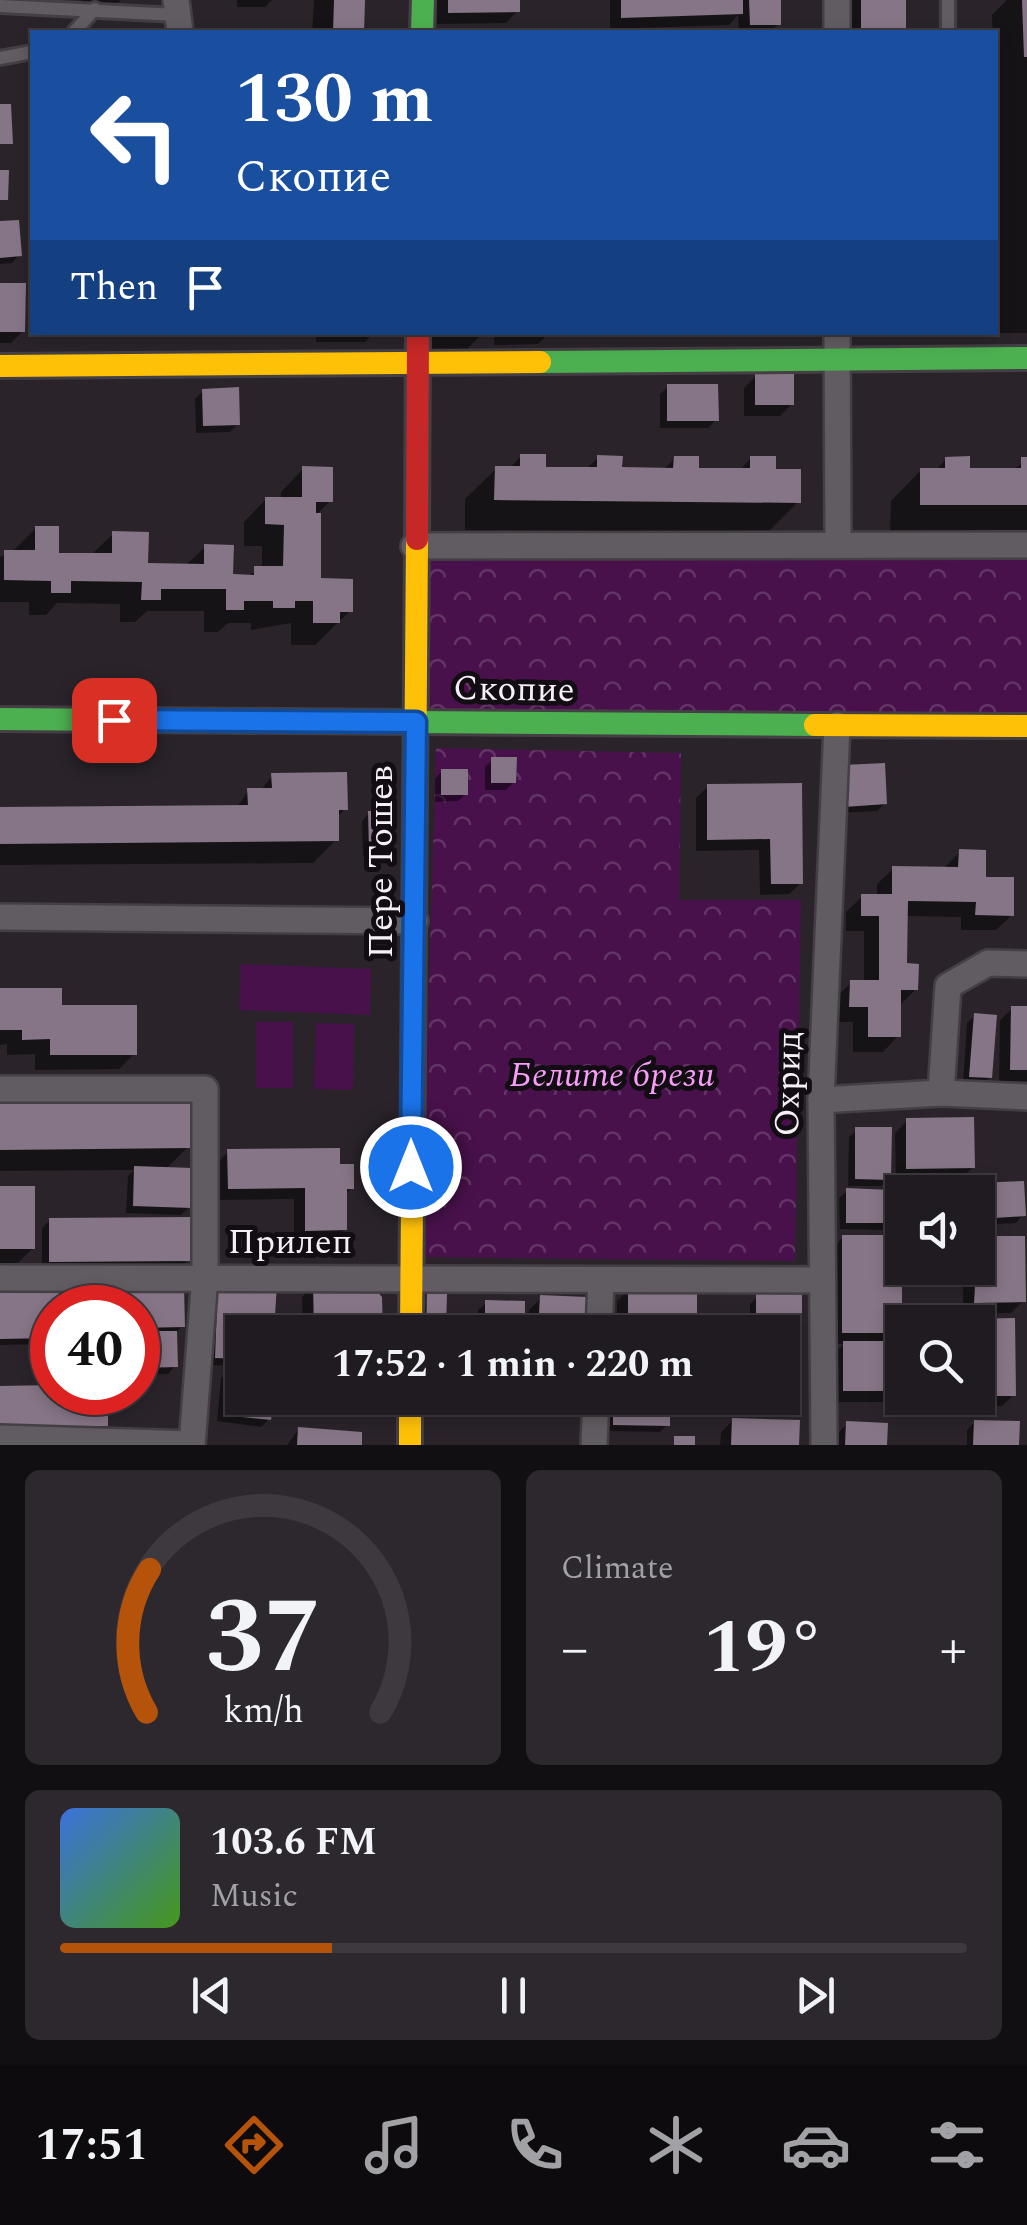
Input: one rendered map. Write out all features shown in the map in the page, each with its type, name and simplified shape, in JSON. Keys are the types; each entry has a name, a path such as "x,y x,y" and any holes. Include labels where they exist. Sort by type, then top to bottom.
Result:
{"street":[{"path":"422,30 423,0"},
{"path":"837,0 837,30"},
{"name":"Пере Тошев","path":"411,1315 418,335"},
{"path":"836,345 838,545"},
{"path":"0,366 418,360 836,345 1027,358"},
{"path":"414,546 1027,545"},
{"name":"Скопие","path":"0,719 1027,726"},
{"name":"Охрид","path":"824,1445 820,1100 837,725"},
{"path":"0,917 415,921"},
{"path":"940,1093 948,986 988,963 1027,964"},
{"path":"0,1089 205,1089 205,1276 192,1444 0,1438"},
{"path":"820,1100 940,1093 1027,1097"},
{"name":"Прилеп","path":"0,1278 820,1280"},
{"path":"599,1315 601,1280"},
{"path":"410,1415 410,1445"},
{"path":"594,1445 595,1415"}],"lane":[{"path":"948,0 948,30"},
{"path":"0,6 178,16"},
{"path":"76,30 96,9"},
{"path":"0,58 30,52"}],"green space":[{"path":"1027,557 1027,713 424,711 424,558"},
{"name":"Белите брези","path":"436,748 681,753 679,900 801,900 795,1261 421,1257"},
{"path":"241,964 371,969 370,1015 239,1010"},
{"path":"256,1022 293,1022 293,1088 256,1088"},
{"path":"316,1023 354,1024 353,1090 314,1089"}],"building":[{"path":"334,0 365,0 364,30 333,30"},
{"path":"448,0 520,0 520,12 448,13"},
{"path":"621,0 743,0 743,14 621,18"},
{"path":"749,0 781,0 781,25 750,25"},
{"path":"861,0 906,0 906,30 861,30"},
{"path":"1022,0 1027,0 1027,57 1024,57"},
{"path":"0,104 11,104 13,144 0,144"},
{"path":"0,170 9,170 8,200 0,200"},
{"path":"19,220 22,256 0,258 0,221"},
{"path":"0,283 26,283 25,332 0,332"},
{"path":"755,374 794,374 794,405 755,405"},
{"path":"667,384 718,384 719,421 667,421"},
{"path":"239,387 240,425 203,426 202,389"},
{"path":"520,454 546,454 546,467 597,467 597,455 623,456 622,467 673,468 674,456 699,456 699,468 750,468 750,456 776,456 776,469 801,469 801,503 494,500 495,466 520,466"},
{"path":"970,456 970,468 1021,468 1021,457 1027,457 1027,505 920,505 920,468 945,468 945,457"},
{"path":"302,466 333,467 333,502 316,502 316,513 321,513 321,578 353,579 353,612 340,612 340,623 313,623 313,601 295,601 295,608 273,608 273,601 244,601 244,610 226,610 226,589 161,589 161,600 141,600 142,582 71,581 71,593 51,593 51,581 4,580 4,550 35,550 35,526 59,526 59,553 112,553 112,531 149,532 148,563 204,564 204,544 234,545 233,574 254,575 254,566 283,566 284,525 265,524 265,497 302,497"},
{"path":"491,757 517,757 516,783 491,783"},
{"path":"885,763 887,804 844,807 842,765"},
{"path":"441,769 468,769 468,795 441,795"},
{"path":"347,772 348,810 339,810 339,841 0,844 0,807 248,805 247,788 272,788 271,773"},
{"path":"802,783 803,884 771,884 770,839 707,840 707,784"},
{"path":"391,810 391,849 369,850 368,811"},
{"path":"959,849 986,850 986,877 1014,877 1014,916 975,915 976,902 908,901 907,963 919,964 918,990 901,990 901,1037 868,1037 868,1007 849,1007 850,980 879,980 879,916 861,916 861,894 892,894 892,866 958,867"},
{"path":"0,988 62,988 62,1005 137,1005 137,1055 50,1055 50,1039 22,1040 22,1030 0,1030"},
{"path":"1011,1006 1027,1006 1027,1070 1010,1070"},
{"path":"974,1013 997,1015 992,1078 969,1077"},
{"path":"190,1101 190,1148 0,1150 0,1104"},
{"path":"974,1117 975,1168 906,1169 906,1118"},
{"path":"855,1127 892,1127 891,1175 885,1175 885,1180 855,1179"},
{"path":"340,1148 340,1164 354,1164 354,1189 347,1189 347,1230 305,1231 305,1188 228,1189 227,1149"},
{"path":"134,1166 193,1168 191,1208 133,1206"},
{"path":"1024,1181 1026,1216 995,1218 995,1182"},
{"path":"0,1186 35,1186 35,1249 0,1249"},
{"path":"846,1188 885,1190 885,1223 846,1223"},
{"path":"190,1217 190,1261 49,1262 49,1218"},
{"path":"842,1235 885,1235 885,1285 902,1285 902,1305 885,1305 885,1333 842,1333"},
{"path":"995,1236 1025,1236 1026,1302 974,1303 975,1285 995,1285"},
{"path":"218,1280 277,1283 275,1315 225,1315 225,1358 215,1358"},
{"path":"369,1282 382,1297 383,1315 314,1315 313,1283"},
{"path":"628,1286 697,1287 697,1315 628,1315"},
{"path":"160,1287 184,1287 185,1327 160,1328"},
{"path":"30,1289 30,1338 0,1339 0,1290"},
{"path":"427,1294 447,1294 446,1315 426,1315"},
{"path":"756,1294 802,1294 802,1332 800,1315 756,1315"},
{"path":"540,1295 587,1297 586,1315 539,1315"},
{"path":"485,1300 525,1301 525,1315 485,1315"},
{"path":"995,1318 1015,1318 1016,1396 995,1396"},
{"path":"160,1331 177,1331 178,1367 160,1367"},
{"path":"843,1341 885,1341 885,1391 843,1391"},
{"path":"30,1385 30,1415 108,1415 108,1426 0,1428 0,1386"},
{"path":"225,1396 225,1415 272,1415 271,1420 223,1415"},
{"path":"613,1415 670,1415 670,1426 613,1425"},
{"path":"732,1418 800,1420 799,1445 731,1445"},
{"path":"974,1420 1020,1421 1019,1445 973,1445"},
{"path":"846,1421 888,1423 887,1445 845,1445"},
{"path":"298,1427 362,1432 362,1445 297,1445"},
{"path":"674,1436 695,1436 695,1445 674,1445"}],"traffic: fast":[{"path":"422,30 423,0"},
{"path":"540,362 1027,358"},
{"path":"0,719 815,725"}],"traffic: slow":[{"path":"0,366 540,362"},
{"path":"411,1315 417,539"},
{"path":"815,725 1027,726"},
{"path":"410,1415 410,1445"}],"traffic: jam":[{"path":"417,539 418,335"}],"route":[{"path":"114,720 416,722 411,1167"}]}
